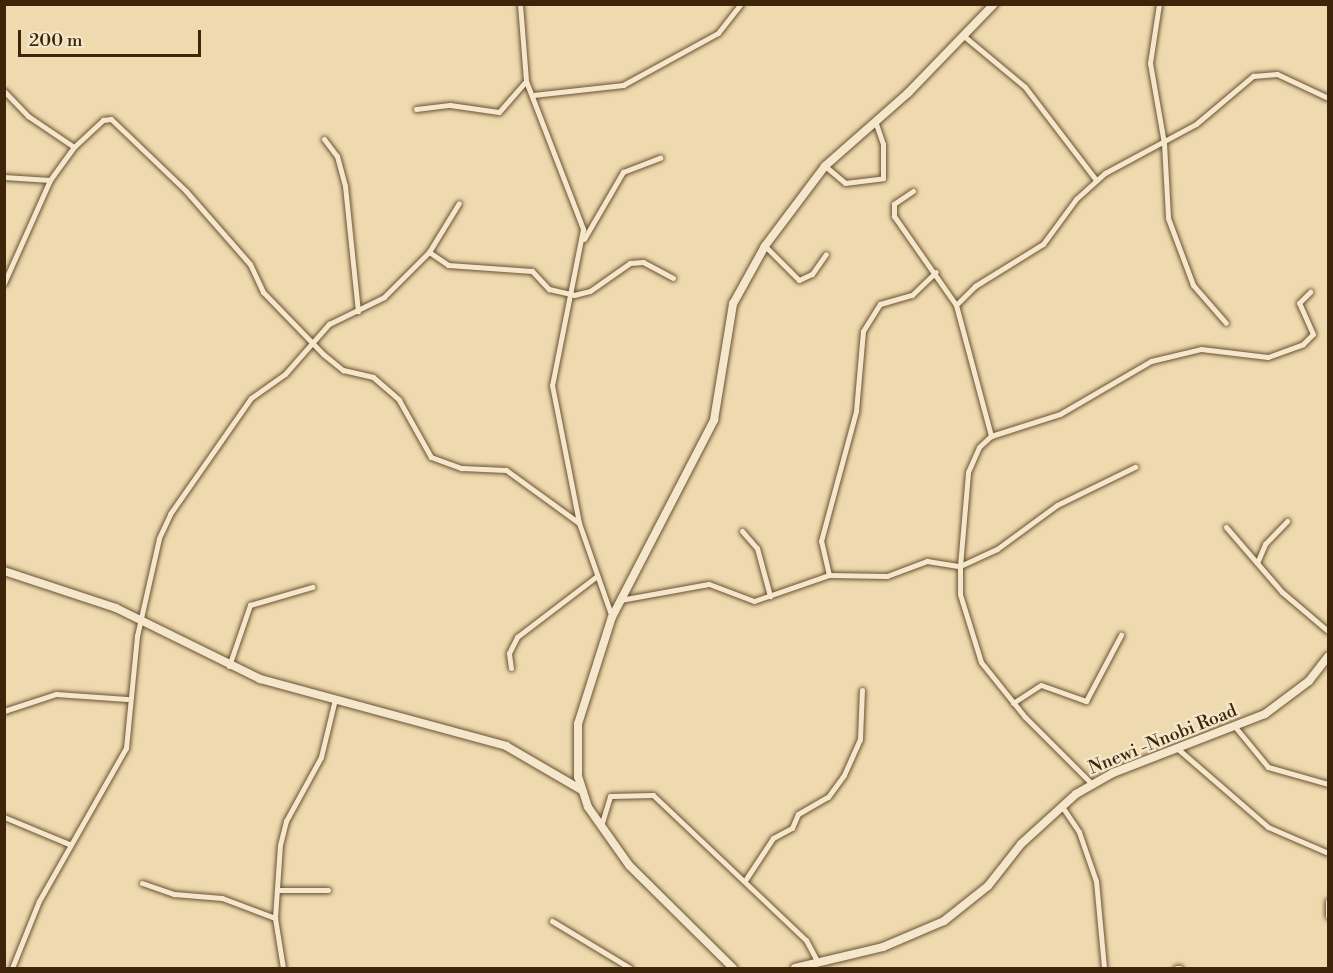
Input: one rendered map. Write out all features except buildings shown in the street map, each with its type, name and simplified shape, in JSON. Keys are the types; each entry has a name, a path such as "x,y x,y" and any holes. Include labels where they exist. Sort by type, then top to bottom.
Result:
{"main road":[{"path":"733,969 629,865 601,827 580,789 578,724 612,617 714,420 733,304 765,246 825,166 965,37 994,4"},
{"path":"4,571 141,620 229,666 335,699 506,746 580,789"},
{"name":"Nnewi -Nnobi Road","path":"795,969 883,947 944,921 988,886 1061,805 1092,784 1236,728 1285,701 1329,657"}],"street":[{"path":"520,4 526,81 584,239"},
{"path":"533,95 623,85 718,33 741,4"},
{"path":"1159,4 1150,63 1164,143 1168,219 1193,285 1226,323"},
{"path":"965,37 1025,87 1096,180"},
{"path":"956,305 975,286 1043,244 1096,180 1164,143 1253,76 1277,74 1329,98"},
{"path":"416,109 450,105 499,112 526,81"},
{"path":"4,91 35,122 74,147"},
{"path":"4,284 50,180 74,147 103,120 118,123 186,191 250,264 263,292 336,366 385,386 414,422 431,457 462,468 506,470 579,523"},
{"path":"825,166 845,183 883,178 883,144 875,121"},
{"path":"324,139 337,156 345,186 358,311"},
{"path":"612,617 579,523 552,385 574,295 584,239 623,172 660,158"},
{"path":"4,177 50,180"},
{"path":"913,191 892,210 936,272 956,305 969,370 991,436"},
{"path":"12,969 26,927 69,844 116,772 130,730 128,699 141,620 159,538 170,514 251,398 285,374 312,340 384,297 429,252 459,203"},
{"path":"765,246 799,280 812,274 826,254"},
{"path":"429,252 448,265 532,271 549,289 574,295 590,291 630,263 643,262 673,278"},
{"path":"829,575 821,541 856,411 863,331 880,304 912,295 936,272"},
{"path":"1092,784 1013,703 981,662 960,594 960,566 968,472 979,447 991,436 1060,414 1093,392 1122,383 1150,361 1201,349 1268,357 1303,344 1313,334 1299,303 1310,291"},
{"path":"620,600 709,584 745,600 770,596 829,575 887,576 927,561 960,566 997,549 1057,505 1135,467"},
{"path":"1257,563 1265,544 1287,521"},
{"path":"1226,527 1257,563 1329,631"},
{"path":"742,531 757,548 770,596"},
{"path":"511,668 509,653 517,637 597,576"},
{"path":"229,666 250,605 312,587"},
{"path":"1013,703 1041,685 1086,700 1121,635"},
{"path":"746,879 773,838 792,828 798,814 828,797 843,775 860,739 862,690"},
{"path":"4,711 56,694 128,699"},
{"path":"283,969 275,918 285,821 321,757 335,699"},
{"path":"1236,728 1268,767 1329,784"},
{"path":"1178,749 1268,827 1329,853"},
{"path":"601,827 610,796 653,795 746,879 806,940 818,963"},
{"path":"1061,805 1079,832 1096,881 1104,969"},
{"path":"4,817 69,844"},
{"path":"142,883 174,894 222,898 275,918"},
{"path":"277,890 328,891"},
{"path":"1329,901 1329,915"},
{"path":"552,921 630,969"}]}
